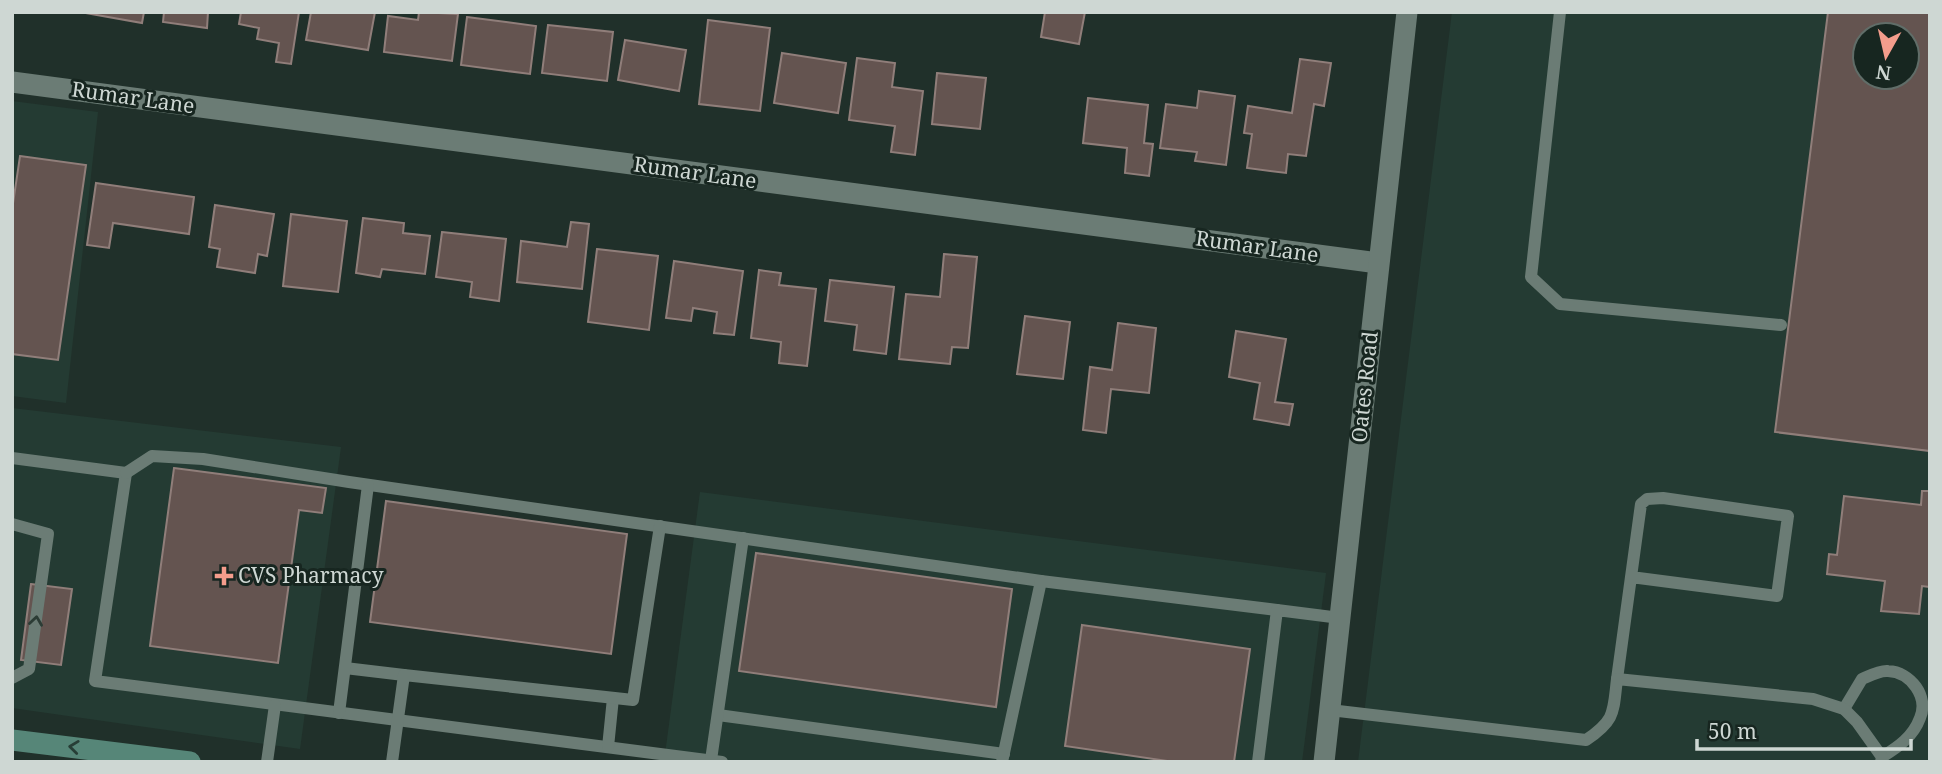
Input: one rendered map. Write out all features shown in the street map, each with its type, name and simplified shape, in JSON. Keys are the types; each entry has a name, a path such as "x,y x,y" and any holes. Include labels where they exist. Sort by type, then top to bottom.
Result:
{"main road":[{"path":"12,740 190,762"}],"street":[{"name":"Oates Road","path":"1324,762 1407,12"},
{"name":"Rumar Lane","path":"12,82 1378,263"}],"lane":[{"path":"1560,12 1531,277 1560,304 1781,325"},
{"path":"12,458 126,473 152,456 204,458 368,485 1041,581 1340,618"},
{"path":"126,473 95,681 716,761 718,715 743,538"},
{"path":"339,713 368,485"},
{"path":"1330,710 1586,740 1604,728 1613,711 1617,679 1641,504 1647,499 1663,498 1788,516 1777,596 1631,577"},
{"path":"12,524 48,534 29,669 12,678"},
{"path":"345,668 633,700 660,526"},
{"path":"718,715 1003,758 1041,581"},
{"path":"1258,762 1277,610"},
{"path":"1617,679 1813,699 1844,709 1857,722 1882,759 1911,734 1925,717 1917,688 1904,676 1886,670 1862,679 1844,709"},
{"path":"392,762 404,675"},
{"path":"608,747 613,698"},
{"path":"267,762 275,705"}],"shaded area":[{"path":"1452,12 1930,12 1930,762 1358,762"},
{"path":"12,101 98,112 66,403 12,396"},
{"path":"12,408 341,447 300,749 12,708"},
{"path":"700,492 1326,573 1302,762 664,762"}],"building":[{"path":"80,12 144,12 142,23"},
{"path":"164,12 208,12 207,28 163,22"},
{"path":"241,12 299,12 291,64 276,62 279,43 257,39 259,28 239,24"},
{"path":"311,12 375,12 368,50 306,40"},
{"path":"419,12 458,14 452,61 384,52 388,16 418,20"},
{"path":"1045,12 1085,12 1079,44 1041,37"},
{"path":"1828,12 1930,12 1930,451 1775,432"},
{"path":"467,17 536,26 530,74 461,65"},
{"path":"708,20 770,28 760,111 699,104"},
{"path":"548,25 613,32 607,81 542,73"},
{"path":"625,40 686,50 679,91 618,80"},
{"path":"782,53 846,63 838,113 774,103"},
{"path":"857,58 895,63 892,87 923,91 915,155 891,152 895,126 849,120"},
{"path":"1300,59 1331,63 1324,106 1314,104 1306,156 1288,154 1286,173 1247,168 1252,134 1244,133 1248,106 1292,113"},
{"path":"937,73 986,78 980,129 932,124"},
{"path":"1199,91 1235,96 1226,165 1195,161 1197,152 1160,148 1166,104 1197,108"},
{"path":"1088,98 1148,105 1144,143 1153,144 1149,176 1125,173 1127,148 1083,143"},
{"path":"20,156 86,165 58,360 12,354 12,210"},
{"path":"96,183 194,197 189,234 113,223 109,248 87,245"},
{"path":"215,205 274,214 267,256 258,254 255,273 217,267 220,249 209,247"},
{"path":"291,214 347,221 338,292 283,286"},
{"path":"363,218 404,223 403,233 430,236 425,274 382,269 380,277 356,273"},
{"path":"571,222 589,224 582,289 517,282 521,241 567,247"},
{"path":"442,232 506,239 499,301 470,297 472,282 436,277"},
{"path":"597,249 658,256 649,330 588,322"},
{"path":"944,254 977,257 968,348 952,347 950,364 899,359 906,294 940,297"},
{"path":"674,261 743,271 734,335 714,333 717,312 693,308 691,321 666,318"},
{"path":"759,270 781,273 779,285 816,289 807,366 779,363 781,342 751,338"},
{"path":"830,280 894,287 886,354 854,350 857,325 825,321"},
{"path":"1025,316 1070,322 1063,379 1017,374"},
{"path":"1118,323 1156,328 1149,393 1111,389 1106,433 1083,430 1090,367 1112,370"},
{"path":"1236,331 1286,339 1275,402 1293,404 1289,425 1254,419 1260,383 1229,377"},
{"name":"CVS Pharmacy","path":"174,468 326,488 322,513 299,510 278,663 150,646"},
{"path":"1922,491 1930,491 1930,587 1922,586 1919,614 1881,611 1885,581 1827,574 1829,554 1837,555 1844,496 1921,505"},
{"path":"386,501 627,534 611,654 370,622"},
{"path":"756,553 1012,589 996,707 739,671"},
{"path":"31,584 72,589 61,665 21,660"},
{"path":"1082,625 1250,649 1234,762 1174,762 1065,746"}],"place":[{"name":"CVS Pharmacy","path":"224,576"}]}
